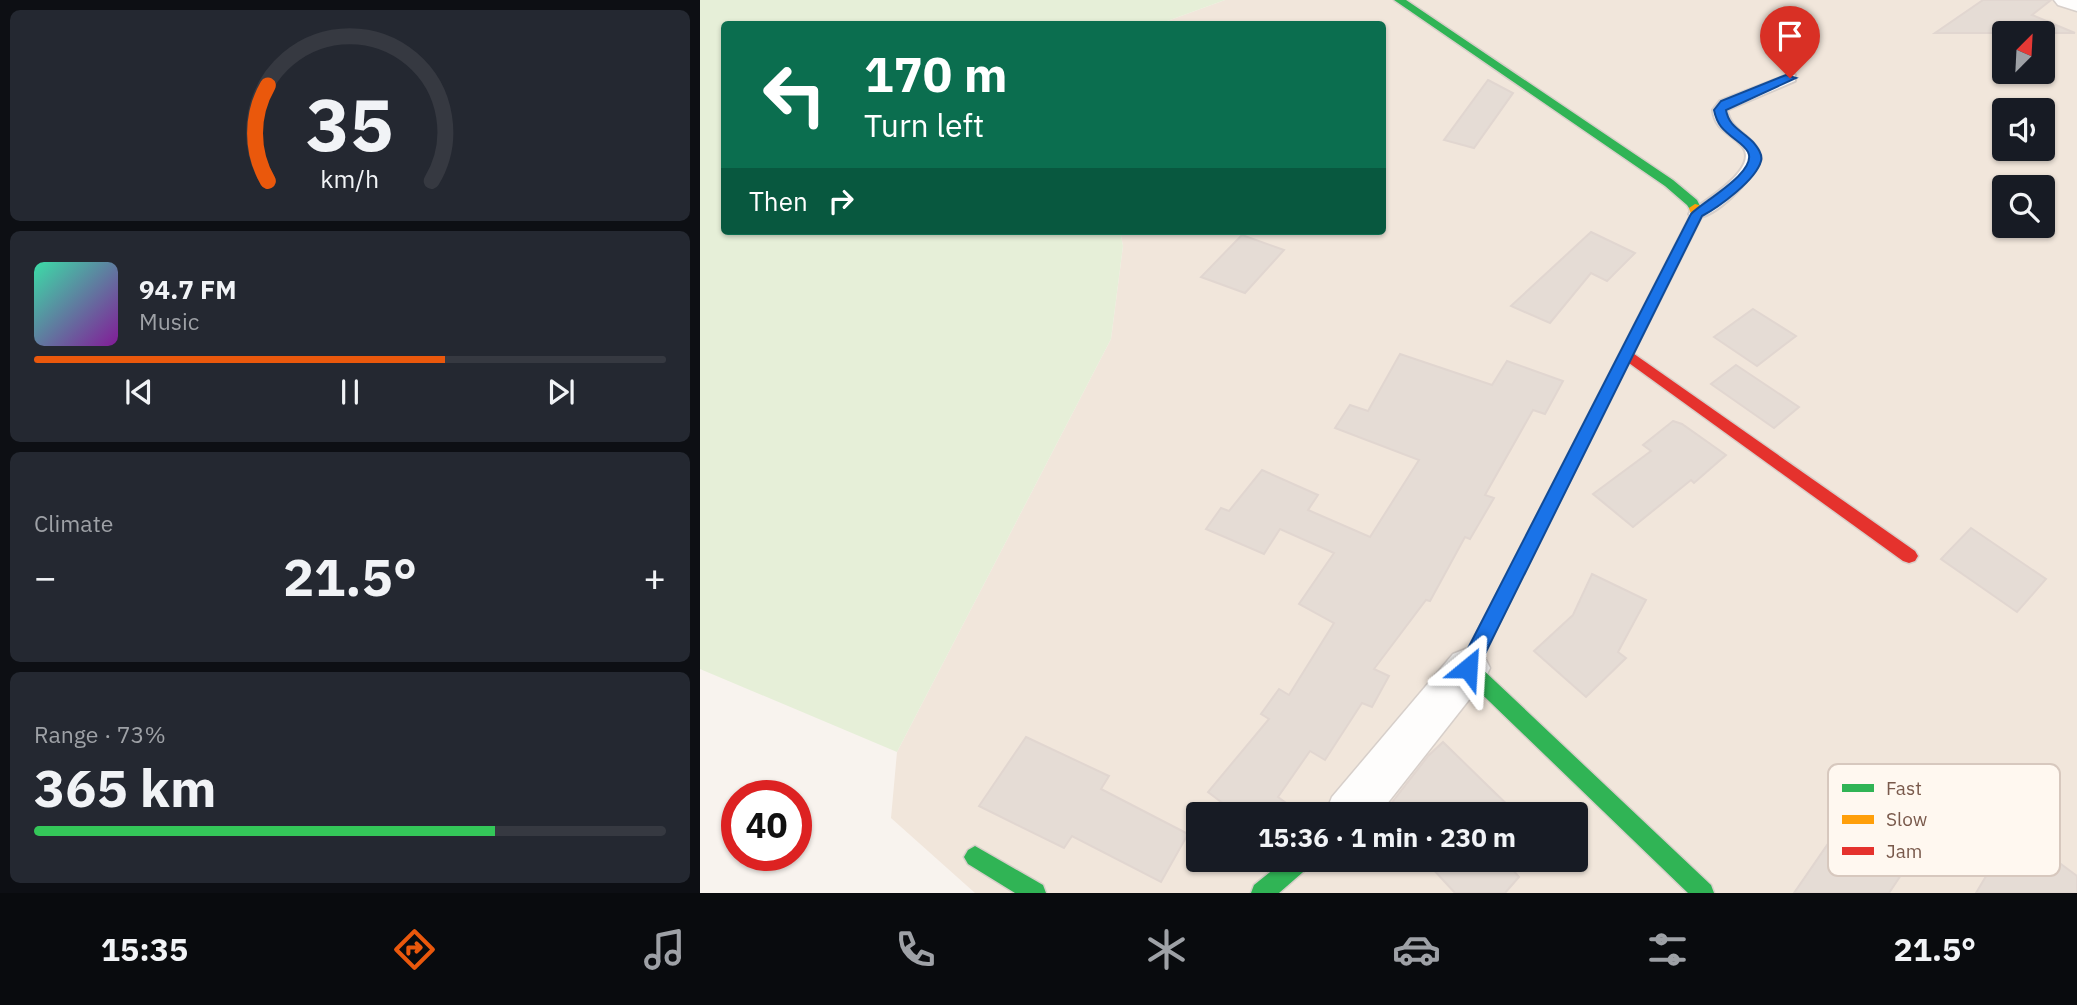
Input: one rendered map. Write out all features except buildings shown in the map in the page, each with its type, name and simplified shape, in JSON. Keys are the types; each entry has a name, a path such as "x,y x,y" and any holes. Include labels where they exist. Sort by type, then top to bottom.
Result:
{"street":[{"path":"1359,802 1468,668 1697,214 1693,203 1669,183 1399,0"},
{"path":"2066,0 2077,4"},
{"path":"1627,354 1909,556"},
{"path":"1468,668 1703,893"},
{"path":"975,857 1035,893"},
{"path":"1262,893 1287,872"}],"lane":[{"path":"1697,214 1712,205 1745,176 1755,162 1755,153 1749,145 1722,123 1720,110 1726,104 1790,78"}],"shaded area":[{"path":"1225,0 2077,0 2077,893 975,893 891,818 897,752 1111,339 1123,246 1121,235 1386,235 1386,21 1167,21"}],"green space":[{"path":"700,0 1225,0 1167,21 721,21 721,235 1121,235 1123,246 1111,339 897,752 700,669"}],"traffic: fast":[{"path":"1399,0 1669,183 1693,203 1695,208"},
{"path":"1487,630 1468,668 1703,893"},
{"path":"975,857 1035,893"},
{"path":"1262,893 1287,872"}],"traffic: slow":[{"path":"1487,630 1697,214 1695,208"}],"traffic: jam":[{"path":"1627,354 1909,556"}],"route":[{"path":"1468,668 1697,214 1712,205 1745,176 1755,162 1755,153 1749,145 1722,123 1720,110 1726,104 1790,78"}]}
